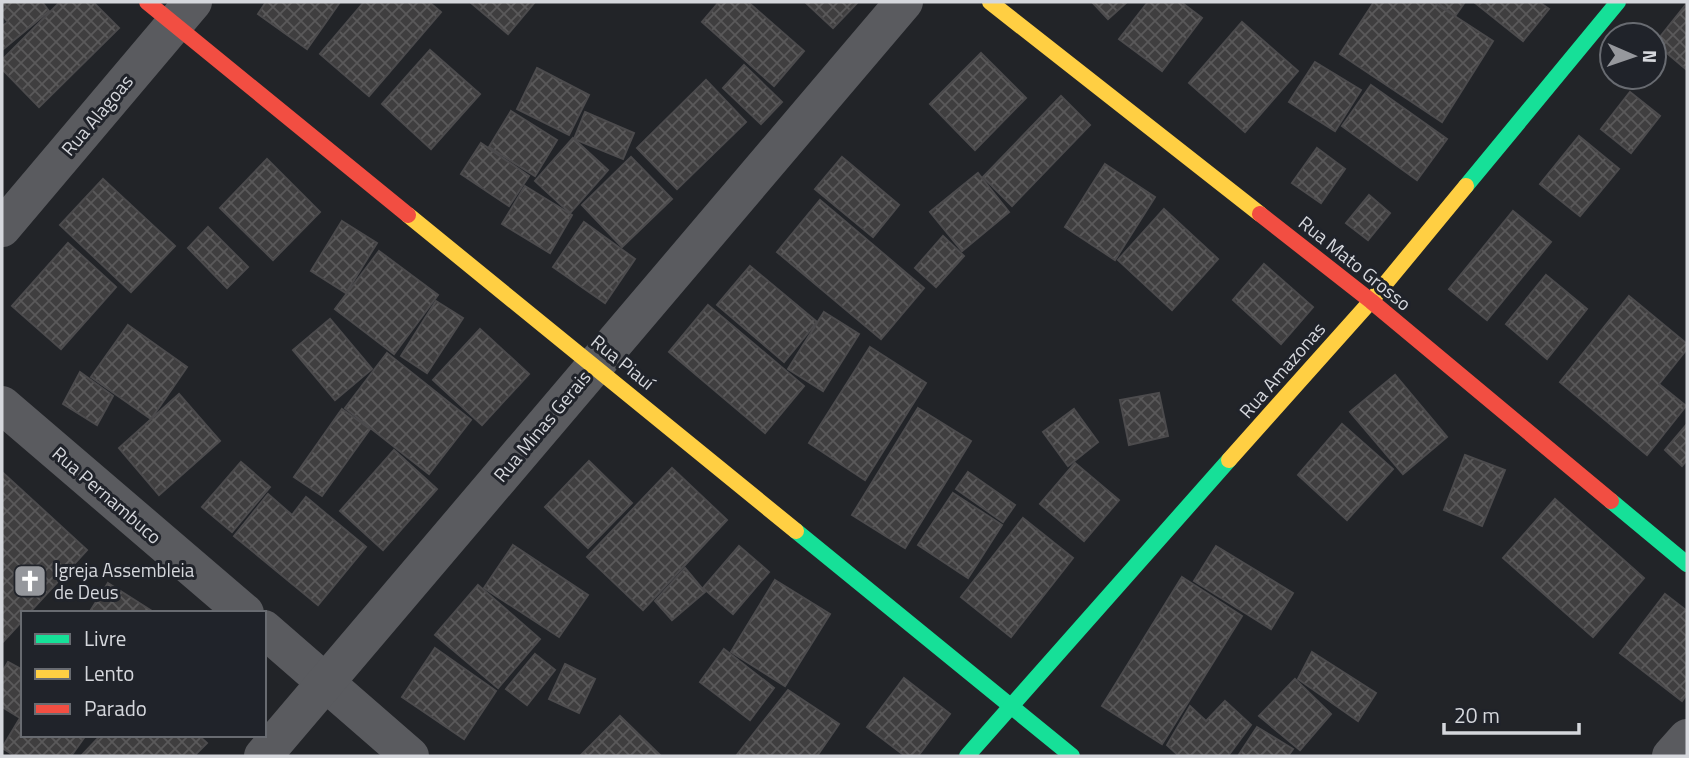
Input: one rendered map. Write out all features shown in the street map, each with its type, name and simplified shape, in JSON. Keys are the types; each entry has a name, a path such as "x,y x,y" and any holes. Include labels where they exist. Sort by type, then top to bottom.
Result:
{"street":[{"name":"Rua Minas Gerais","path":"263,756 904,2"},
{"name":"Rua Mato Grosso","path":"990,2 1371,301 1687,564"},
{"name":"Rua Amazonas","path":"967,756 1371,301 1611,4"},
{"name":"Rua Piauí","path":"171,9 593,365 1072,756"},
{"name":"Rua Alagoas","path":"2,228 171,9"},
{"name":"Rua Pernambuco","path":"2,405 243,611"},
{"path":"266,631 410,756"},
{"path":"1671,756 1687,738"}],"building":[{"path":"2,2 42,2 49,11 2,50 2,26 8,22 2,15"},
{"path":"60,2 93,2 119,28 39,107 2,69 2,60"},
{"path":"266,2 340,2 307,49 258,14"},
{"path":"364,2 429,2 441,12 369,96 320,54"},
{"path":"470,2 535,2 508,34"},
{"path":"719,2 748,2 804,51 774,86 702,22"},
{"path":"805,2 858,2 833,28"},
{"path":"1092,2 1127,2 1108,19"},
{"path":"1148,2 1181,2 1202,18 1162,71 1119,39"},
{"path":"1374,2 1433,2 1493,41 1442,122 1340,54"},
{"path":"1437,2 1465,2 1455,16"},
{"path":"1474,2 1539,2 1549,9 1523,41"},
{"path":"1687,3 1687,70 1668,54 1668,27"},
{"path":"1242,22 1298,71 1245,132 1189,83"},
{"path":"430,50 480,94 431,149 382,104"},
{"path":"981,53 1026,98 975,150 930,104"},
{"path":"1315,62 1361,90 1335,131 1289,102"},
{"path":"744,65 782,102 761,124 723,88"},
{"path":"537,68 589,95 569,135 517,109"},
{"path":"706,80 746,122 677,189 637,148"},
{"path":"1371,85 1447,139 1417,180 1342,126"},
{"path":"1630,92 1660,116 1631,153 1601,129"},
{"path":"1061,96 1090,125 1012,206 983,177"},
{"path":"511,111 557,140 535,176 489,147"},
{"path":"585,112 634,133 623,159 574,139"},
{"path":"1579,136 1619,169 1580,216 1540,184"},
{"path":"573,138 608,170 570,213 535,181"},
{"path":"481,143 529,176 509,206 461,174"},
{"path":"1317,148 1345,169 1321,203 1292,183"},
{"path":"631,157 672,199 622,247 582,205"},
{"path":"842,157 899,205 873,237 815,189"},
{"path":"267,159 320,212 273,260 220,208"},
{"path":"1105,164 1155,197 1115,260 1065,227"},
{"path":"978,173 1009,212 962,251 930,212"},
{"path":"103,179 175,246 131,292 60,225"},
{"path":"525,186 572,215 550,253 502,224"},
{"path":"1369,195 1390,213 1368,240 1346,223"},
{"path":"820,200 924,288 881,339 777,252"},
{"path":"1164,209 1218,259 1172,310 1118,260"},
{"path":"1513,211 1551,242 1487,320 1449,289"},
{"path":"342,221 377,243 346,293 311,271"},
{"path":"584,222 635,259 605,303 553,267"},
{"path":"208,227 248,267 227,288 188,248"},
{"path":"943,236 964,256 936,287 915,268"},
{"path":"68,243 116,287 61,349 12,306"},
{"path":"379,251 438,295 394,354 335,309"},
{"path":"1264,264 1313,307 1281,344 1233,300"},
{"path":"750,266 817,322 784,362 717,305"},
{"path":"1546,275 1587,309 1547,359 1506,324"},
{"path":"1629,296 1687,344 1687,349 1659,384 1686,406 1647,455 1560,382"},
{"path":"436,301 463,318 427,373 401,356"},
{"path":"708,305 804,386 765,433 669,352"},
{"path":"824,312 859,334 823,391 788,369"},
{"path":"330,319 372,369 335,400 293,350"},
{"path":"128,325 187,367 151,419 91,377"},
{"path":"480,329 529,374 482,425 433,380"},
{"path":"870,347 926,383 865,480 809,443"},
{"path":"387,353 471,420 429,474 345,408"},
{"path":"80,372 113,396 97,425 63,404"},
{"path":"1395,375 1447,437 1403,474 1350,412"},
{"path":"1159,393 1168,436 1129,445 1120,400"},
{"path":"179,394 220,441 159,495 119,448"},
{"path":"918,408 971,441 905,548 852,515"},
{"path":"342,409 370,429 322,496 294,477"},
{"path":"1074,409 1098,442 1068,466 1043,432"},
{"path":"1342,424 1393,469 1347,520 1298,475"},
{"path":"1687,424 1687,460 1682,466 1665,450"},
{"path":"394,450 437,489 383,550 340,511"},
{"path":"1465,455 1505,470 1482,526 1444,510"},
{"path":"589,461 632,503 588,548 545,507"},
{"path":"241,462 270,487 232,532 202,507"},
{"path":"1075,463 1119,500 1084,541 1040,504"},
{"path":"672,468 727,520 643,610 587,557"},
{"name":"Igreja Assembleia de Deus","path":"2,472 87,550 31,611 21,611 21,622 2,643"},
{"path":"968,472 1015,505 1003,522 956,489"},
{"path":"953,493 1002,525 968,578 918,545"},
{"path":"268,494 292,515 306,497 366,547 318,605 234,536"},
{"path":"1555,499 1644,578 1593,637 1503,558"},
{"path":"1023,518 1073,558 1011,637 961,597"},
{"path":"513,545 588,595 559,637 484,588"},
{"path":"739,546 769,572 733,614 703,588"},
{"path":"1216,546 1293,593 1271,629 1194,581"},
{"path":"685,568 705,592 672,620 655,601"},
{"path":"1182,577 1242,616 1162,744 1102,706"},
{"path":"775,580 830,614 785,686 731,652"},
{"path":"108,583 152,611 90,611"},
{"path":"478,585 540,639 498,688 435,635"},
{"path":"1665,594 1687,611 1687,694 1682,701 1620,653"},
{"path":"435,648 496,691 464,739 402,697"},
{"path":"724,649 774,688 750,720 700,682"},
{"path":"1312,652 1376,693 1358,721 1298,679"},
{"path":"535,654 555,670 527,705 506,689"},
{"path":"8,662 21,669 21,737 85,737 71,756 15,756 2,748 20,718 2,707 2,672"},
{"path":"565,664 595,679 579,713 549,699"},
{"path":"904,678 950,714 918,756 905,756 867,727"},
{"path":"1295,679 1331,714 1300,750 1259,716"},
{"path":"788,690 839,724 817,756 736,756"},
{"path":"1225,701 1251,725 1228,756 1179,756 1167,745 1190,706 1206,721"},
{"path":"620,716 661,756 580,756"},
{"path":"1257,727 1293,749 1288,756 1238,756"},
{"path":"99,737 200,737 207,743 194,756 81,756"}],"traffic: fast":[{"path":"1466,186 1618,2"},
{"path":"967,756 1229,460"},
{"path":"1611,501 1687,564"},
{"path":"796,531 1072,756"}],"traffic: slow":[{"path":"990,2 1260,214"},
{"path":"1229,460 1371,301 1466,186"},
{"path":"408,215 796,531"}],"traffic: jam":[{"path":"147,2 408,215"},
{"path":"1260,214 1371,301 1611,501"}],"place":[{"name":"Igreja Assembleia de Deus","path":"30,581"}]}
